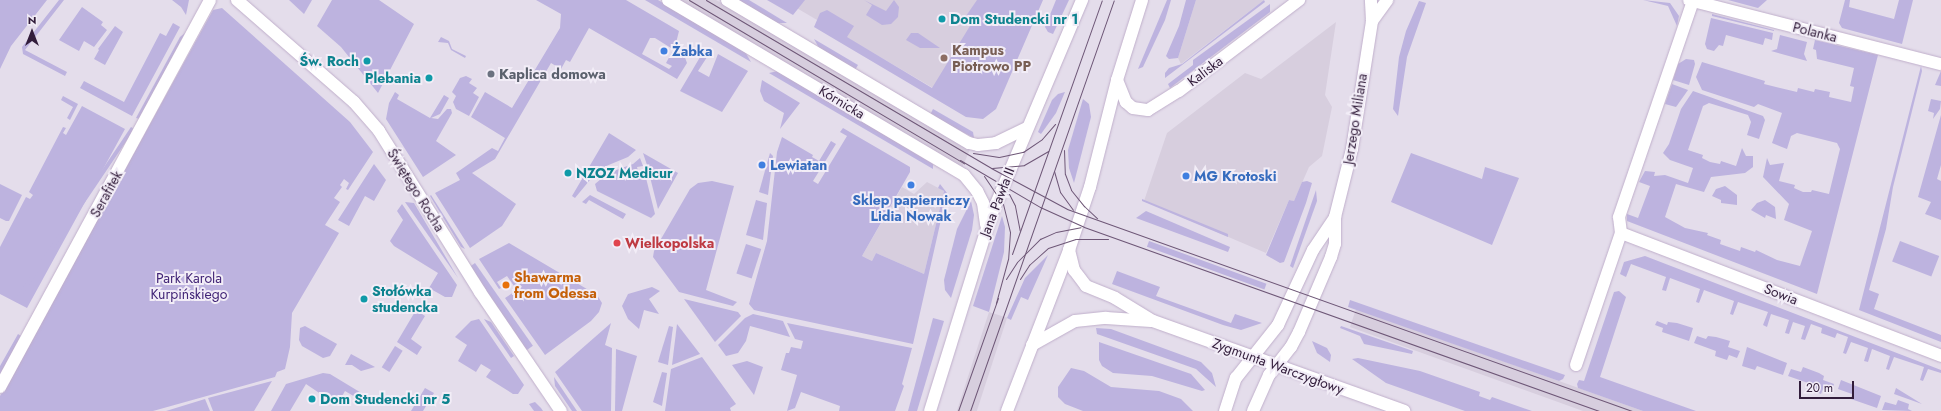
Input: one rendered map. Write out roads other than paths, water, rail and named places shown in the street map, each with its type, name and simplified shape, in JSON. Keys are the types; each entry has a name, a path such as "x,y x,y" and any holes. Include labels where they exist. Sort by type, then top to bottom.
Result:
{"street":[{"name":"Serafitek","path":"0,387 210,0"},
{"name":"Świętego Rocha","path":"237,0 354,102 379,131 480,292 561,411"},
{"name":"Kórnicka","path":"668,0 964,175 977,191 983,202 986,228"},
{"path":"728,0 969,143 978,145 996,143 1027,128"},
{"name":"Jana Pawła II","path":"930,411 986,228 1082,0"},
{"path":"1006,411 1069,250 1090,187 1116,80 1142,0"},
{"name":"Kaliska","path":"1116,80 1124,98 1133,108 1148,110 1154,108 1299,0"},
{"name":"Jerzego Miliana","path":"1253,411 1261,388 1299,332 1331,257 1335,244 1335,217 1352,149 1372,21 1371,0"},
{"name":"Jerzego Miliana","path":"1372,21 1387,0"},
{"path":"1576,365 1621,232 1619,217 1691,1"},
{"name":"Polanka","path":"1691,1 1941,64"},
{"name":"Jerzego Miliana","path":"1225,411 1236,378 1278,325 1313,250 1335,217"},
{"name":"Sowia","path":"1621,232 1941,356"},
{"name":"Zygmunta Warczygłowy","path":"1069,250 1074,270 1086,286 1115,298 1153,322 1404,411"},
{"name":"Zygmunta Warczygłowy","path":"1032,345 1075,321 1106,318 1153,322"}],"tram line":[{"path":"689,0 964,163"},
{"path":"706,0 991,168 1067,209 1632,411"},
{"path":"1012,254 1102,0"},
{"path":"970,411 1114,0"},
{"path":"973,153 999,157 1023,152 1042,139 1055,124"},
{"path":"1064,150 1065,174 1071,190 1084,206 1097,218"},
{"path":"992,168 1024,165 1048,151"},
{"path":"960,160 1040,207 1084,227 1599,411"},
{"path":"1054,171 1060,192 1073,210"},
{"path":"984,176 1003,204 1010,232 1008,259 996,303"},
{"path":"1006,188 1015,206 1020,231"},
{"path":"1006,279 1017,262 1040,239 1056,232 1081,227"},
{"path":"1020,279 1029,265 1048,248 1076,239 1108,239"},
{"path":"958,411 998,298"}],"place":[{"name":"Dom Studencki nr 1","path":"942,19"},
{"name":"Żabka","path":"664,51"},
{"name":"Kampus Piotrowo PP","path":"944,58"},
{"name":"Św. Roch","path":"367,61"},
{"name":"Kaplica domowa","path":"491,74"},
{"name":"Plebania","path":"429,78"},
{"name":"Lewiatan","path":"762,165"},
{"name":"NZOZ Medicur","path":"568,173"},
{"name":"MG Krotoski","path":"1186,176"},
{"name":"Sklep papierniczy Lidia Nowak","path":"911,185"},
{"name":"Wielkopolska","path":"617,243"},
{"name":"Shawarma from Odessa","path":"506,285"},
{"name":"Stołówka studencka","path":"364,299"},
{"name":"Dom Studencki nr 5","path":"312,399"}],"park label":[{"name":"Park Karola Kurpińskiego","path":"189,286"}]}
